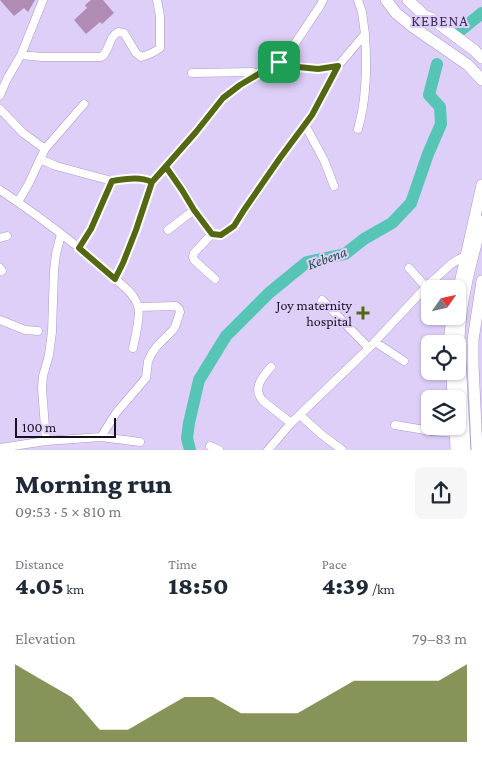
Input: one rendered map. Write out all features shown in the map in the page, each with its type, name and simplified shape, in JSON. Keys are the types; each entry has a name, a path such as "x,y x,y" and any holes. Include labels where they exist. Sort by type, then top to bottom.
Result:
{"main road":[{"path":"386,0 413,28 468,65 482,80"},
{"path":"408,0 425,16 431,18 478,54"},
{"path":"460,280 482,185"},
{"path":"465,450 459,339 460,324 467,284 482,221"},
{"path":"477,450 473,340 482,281"},
{"path":"455,435 456,450"}],"street":[{"path":"0,96 7,79 21,55 43,0"},
{"path":"21,55 61,58 100,57 105,54 114,34 118,32 124,33 136,53 141,57 157,51 160,48 160,16 157,0"},
{"path":"115,279 136,230 152,182 223,98 240,85 279,62 292,48 323,0"},
{"path":"358,0 365,34 366,62 363,113 358,129"},
{"path":"166,167 212,234 221,235 234,226 280,158 305,126 338,66 365,34"},
{"path":"279,62 298,67 318,69 338,66"},
{"path":"192,73 252,72 260,74"},
{"path":"0,74 7,79"},
{"path":"18,202 45,149 84,104"},
{"path":"0,109 23,133 45,149"},
{"path":"305,126 324,160 334,186"},
{"path":"40,158 56,166 112,181 134,178 152,182"},
{"path":"79,248 91,229 112,181"},
{"path":"0,190 79,248 130,292 139,307 133,348"},
{"path":"168,230 194,210"},
{"path":"46,441 42,388 43,376 50,355 54,270 61,234"},
{"path":"212,234 194,253 193,257 214,279"},
{"path":"434,280 451,264 465,256"},
{"path":"409,268 421,281"},
{"path":"268,450 291,423 375,342 421,292"},
{"path":"322,300 369,348"},
{"path":"101,437 116,413 146,378 148,361 152,353 172,332 180,312 176,306 139,307"},
{"path":"0,320 26,330 38,331"},
{"path":"375,342 404,361"},
{"path":"271,367 261,379 258,392 263,402 291,423"},
{"path":"300,415 342,450"},
{"path":"395,426 421,430"},
{"path":"0,448 26,447 46,441 101,437 140,442"},
{"path":"210,446 219,450"}],"building":[{"path":"0,0 35,0 28,12 24,8 14,16"},
{"path":"91,0 103,0 114,13 102,24 100,22 86,34 74,20 87,8 85,5"}],"waterway":[{"name":"Kebena","path":"461,30 482,13"},
{"name":"Kebena","path":"190,450 187,438 199,380 226,336 269,293 307,262 345,254 364,239 392,223 411,203 428,154 441,124 440,107 429,95 437,64"}],"place":[{"name":"Joy maternity hospital","path":"363,313"}],"district":[{"name":"KEBENA","path":"440,21"}],"route":[{"path":"279,62 240,85 223,98 152,182 134,178 112,181 91,229 79,248 115,279 136,230 152,182 166,167 212,234 221,235 234,226 280,158 305,126 338,66 318,69 298,67 279,62"}]}
